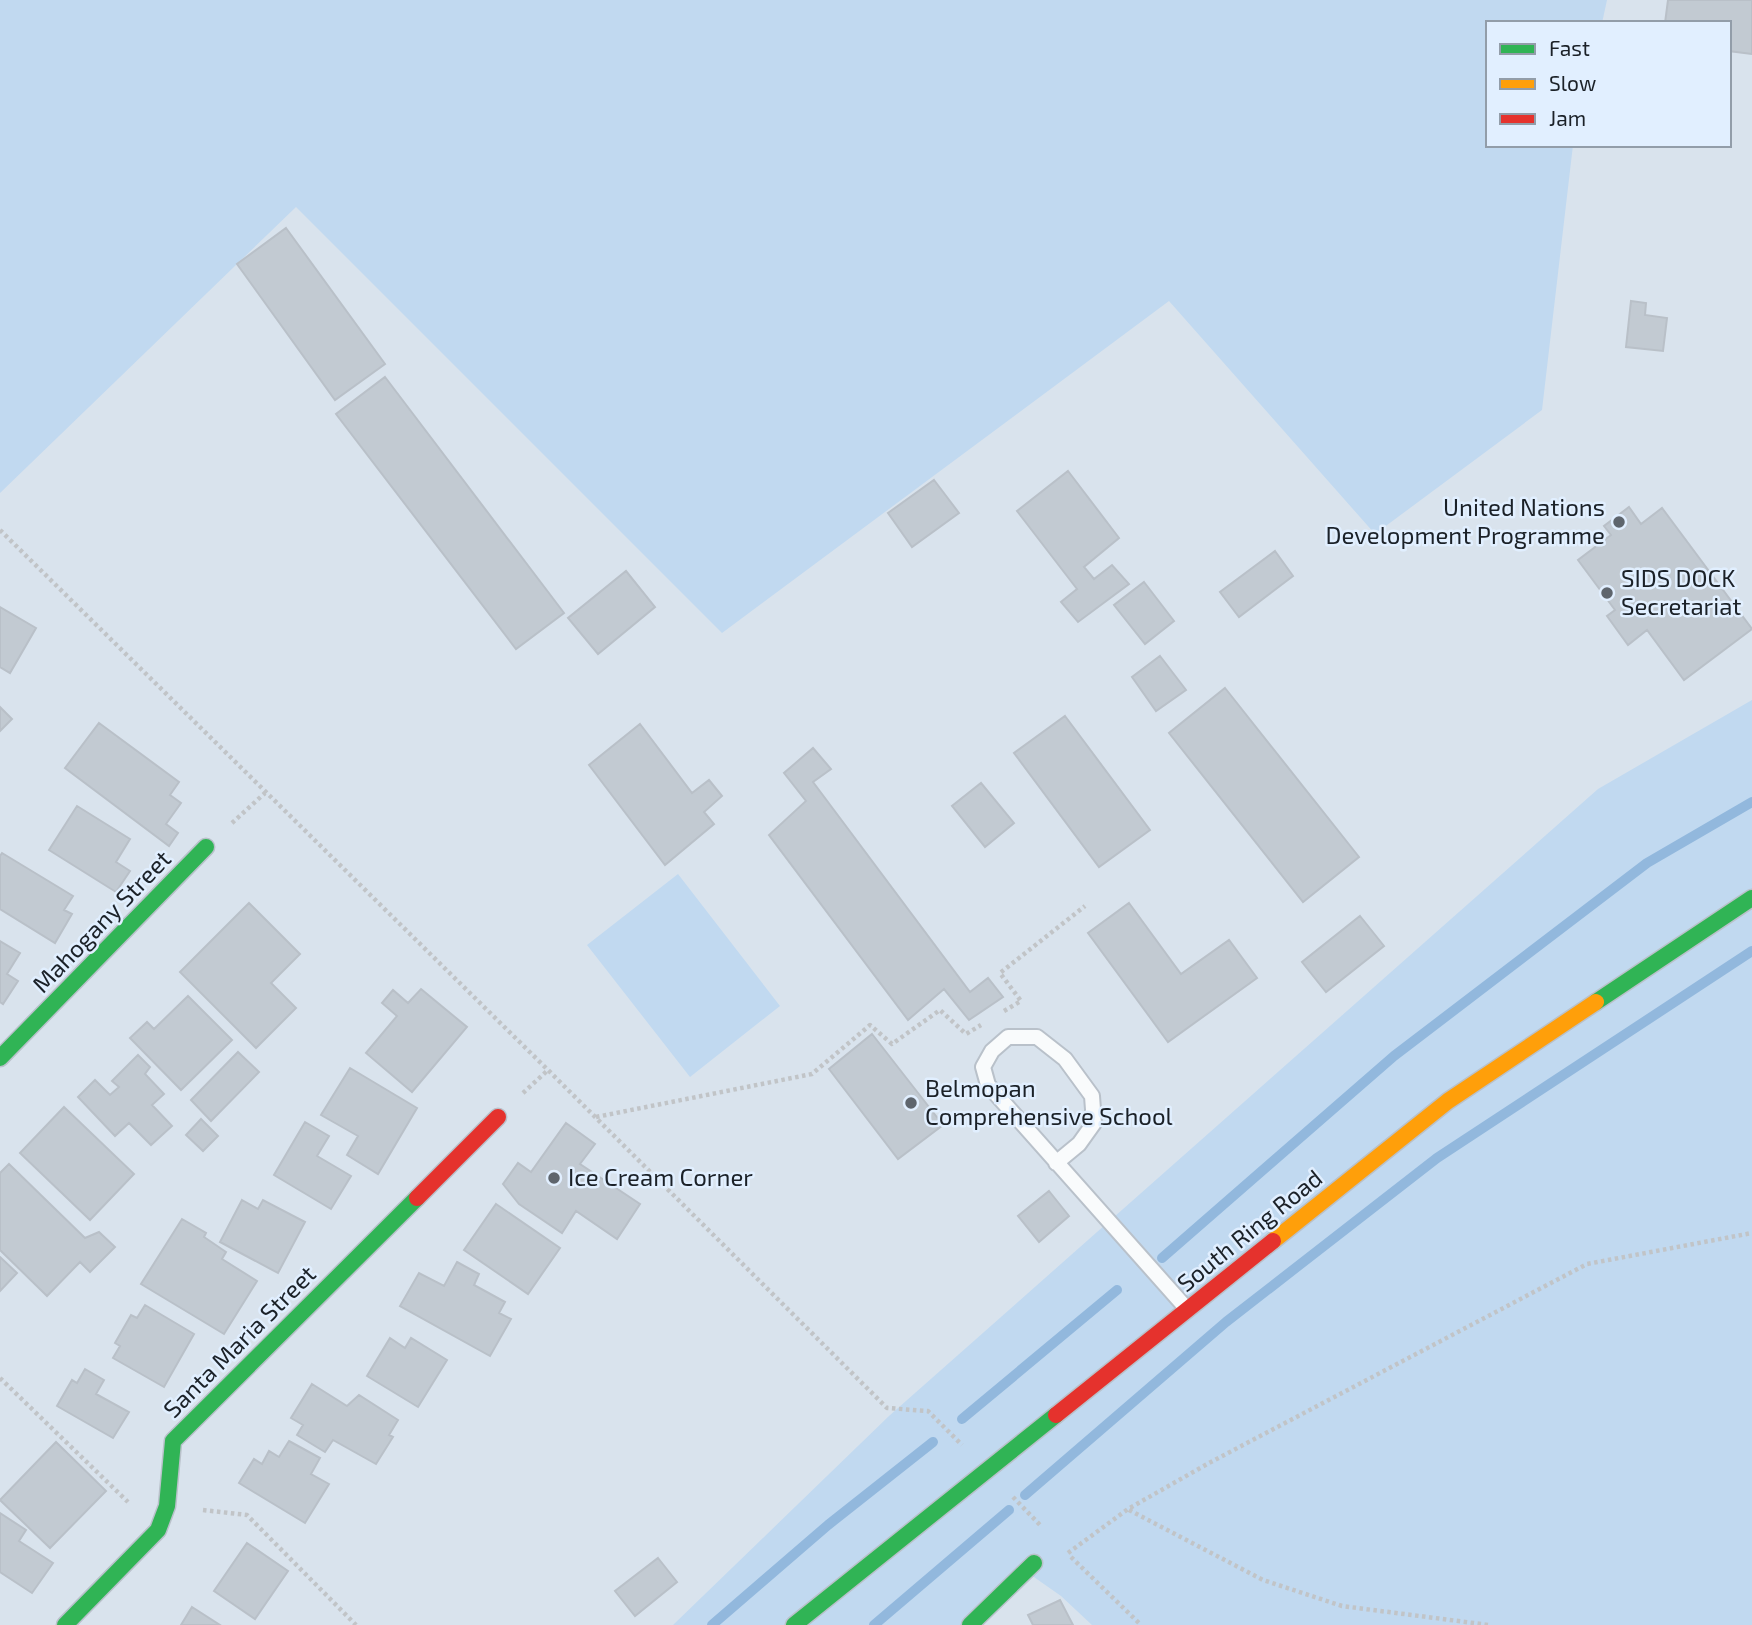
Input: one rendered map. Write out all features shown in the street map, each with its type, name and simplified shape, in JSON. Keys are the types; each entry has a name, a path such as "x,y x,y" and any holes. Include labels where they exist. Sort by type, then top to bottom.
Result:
{"main road":[{"name":"Mahogany Street","path":"0,1058 206,847"},
{"name":"South Ring Road","path":"794,1625 1448,1101 1752,898"},
{"name":"Santa Maria Street","path":"65,1625 158,1530 167,1506 173,1441 498,1117"},
{"path":"970,1625 1034,1563"}],"lane":[{"path":"1056,1163 1079,1144 1094,1123 1092,1096 1065,1059 1037,1037 1008,1037 992,1051 983,1067 988,1084 1056,1163 1188,1310"}],"path":[{"path":"0,530 887,1408 928,1411 966,1448"},
{"path":"206,847 265,793"},
{"path":"999,1014 1021,1001 1000,973 1085,906"},
{"path":"595,1117 812,1074 870,1025 891,1044 940,1010 966,1034 988,1021"},
{"path":"1034,1563 1067,1553 1128,1509 1209,1463 1587,1264 1752,1233"},
{"path":"1009,1492 1042,1527"},
{"path":"1128,1509 1263,1580 1342,1605 1489,1625"},
{"path":"1059,1545 1141,1625"}],"shaded area":[{"path":"0,0 1607,0 1602,21 1486,21 1486,147 1573,147 1542,410 1375,534 1169,301 722,633 296,207 0,493"},
{"path":"1752,700 1752,1625 1092,1625 1061,1596 1021,1568 963,1625 673,1625 889,1416 1598,789"},
{"path":"678,874 780,1006 690,1077 587,945"}],"building":[{"path":"1668,0 1752,0 1752,54 1731,51 1731,21 1665,21"},
{"path":"286,228 385,364 335,400 237,264"},
{"path":"1631,301 1646,303 1645,315 1667,318 1663,351 1626,347"},
{"path":"385,377 564,613 516,649 336,414"},
{"path":"1068,471 1119,538 1084,567 1094,579 1112,565 1129,584 1078,622 1061,602 1077,589 1017,511"},
{"path":"934,480 959,513 912,547 888,513"},
{"path":"1629,507 1641,524 1662,508 1752,629 1684,680 1647,630 1628,645 1607,616 1615,610 1578,560 1611,535 1604,526"},
{"path":"1275,551 1293,576 1239,617 1220,592"},
{"path":"626,571 655,607 598,654 568,618"},
{"path":"1144,582 1174,621 1145,644 1114,605"},
{"path":"0,607 36,628 10,673 0,667"},
{"path":"1160,656 1186,690 1156,711 1132,677"},
{"path":"1225,688 1359,857 1303,902 1169,733"},
{"path":"0,707 12,719 0,731"},
{"path":"1065,716 1150,830 1099,867 1014,753"},
{"path":"99,723 179,782 170,795 181,803 166,824 178,833 169,846 65,768"},
{"path":"640,724 692,793 709,780 722,796 704,812 714,824 665,865 589,765"},
{"path":"813,748 831,769 813,782 970,992 988,978 1003,997 969,1020 944,989 908,1020 769,835 806,801 784,773"},
{"path":"981,783 1014,823 985,847 952,806"},
{"path":"77,806 130,839 116,862 130,871 116,892 49,850"},
{"path":"2,853 73,896 64,910 72,914 55,943 0,909"},
{"path":"249,903 300,954 271,983 296,1008 256,1048 180,972"},
{"path":"1129,903 1181,974 1229,940 1257,978 1168,1042 1088,933"},
{"path":"1360,916 1384,946 1326,992 1302,962"},
{"path":"0,941 20,953 7,974 18,981 3,1004 0,1002"},
{"path":"421,989 467,1027 412,1092 366,1053 397,1016 382,1003 393,990 408,1003"},
{"path":"188,996 232,1040 181,1090 130,1038 147,1022 154,1029"},
{"path":"872,1034 943,1125 898,1159 829,1069"},
{"path":"238,1052 259,1072 211,1121 191,1100"},
{"path":"138,1055 150,1067 145,1074 164,1094 152,1105 172,1126 151,1145 129,1123 115,1136 78,1097 95,1080 110,1095 119,1087 112,1081"},
{"path":"350,1068 417,1108 378,1174 347,1155 358,1136 321,1115"},
{"path":"64,1107 134,1174 90,1220 20,1153"},
{"path":"201,1119 218,1136 203,1151 186,1135"},
{"path":"305,1122 329,1136 317,1156 351,1176 331,1209 274,1175"},
{"name":"Ice Cream Corner","path":"566,1123 595,1144 580,1164 640,1204 617,1239 576,1211 562,1233 519,1204 503,1184 518,1163 531,1172"},
{"path":"9,1164 85,1238 99,1232 115,1247 90,1272 80,1262 47,1296 0,1250 0,1173"},
{"path":"1049,1191 1069,1216 1039,1242 1018,1216"},
{"path":"242,1200 258,1209 263,1200 305,1222 278,1273 220,1242"},
{"path":"496,1204 560,1248 528,1294 464,1250"},
{"path":"182,1219 206,1233 204,1237 226,1252 222,1259 257,1281 224,1334 141,1284"},
{"path":"0,1257 17,1273 0,1291"},
{"path":"457,1262 479,1274 474,1285 505,1302 499,1313 511,1319 490,1356 400,1306 419,1273 444,1286"},
{"path":"145,1305 194,1334 164,1387 113,1358 120,1346 115,1343 131,1315 137,1318"},
{"path":"390,1338 405,1348 411,1338 447,1360 418,1407 367,1376"},
{"path":"85,1369 104,1380 96,1394 129,1412 113,1438 57,1406 72,1380 77,1383"},
{"path":"312,1384 347,1406 359,1395 398,1420 389,1435 393,1437 376,1464 333,1440 325,1452 297,1435 303,1425 291,1418"},
{"path":"289,1441 320,1458 311,1474 329,1484 305,1523 239,1483 254,1459 262,1464 269,1451 279,1457"},
{"path":"56,1442 106,1491 50,1548 0,1500"},
{"path":"0,1513 26,1530 19,1541 53,1563 32,1593 0,1572"},
{"path":"247,1543 288,1571 255,1619 214,1591"},
{"path":"658,1558 677,1582 635,1616 615,1591"},
{"path":"1060,1600 1073,1625 1033,1625 1028,1615"},
{"path":"192,1607 220,1625 181,1625"}],"waterway":[{"path":"1162,1258 1394,1056 1647,863 1752,802"},
{"path":"1025,1495 1226,1322 1437,1158 1752,951"},
{"path":"962,1419 1117,1290"},
{"path":"712,1625 828,1525 933,1442"},
{"path":"874,1625 1009,1510"}],"traffic: fast":[{"path":"0,1058 206,847"},
{"path":"1596,1002 1752,898"},
{"path":"65,1625 158,1530 167,1506 173,1441 417,1198"},
{"path":"794,1625 1056,1415"},
{"path":"970,1625 1034,1563"}],"traffic: slow":[{"path":"1273,1241 1448,1101 1596,1002"}],"traffic: jam":[{"path":"417,1198 498,1117"},
{"path":"1056,1415 1273,1241"}],"place":[{"name":"United Nations Development Programme","path":"1619,522"},
{"name":"SIDS DOCK Secretariat","path":"1607,593"},
{"name":"Belmopan Comprehensive School","path":"911,1103"},
{"name":"Ice Cream Corner","path":"554,1178"}]}
